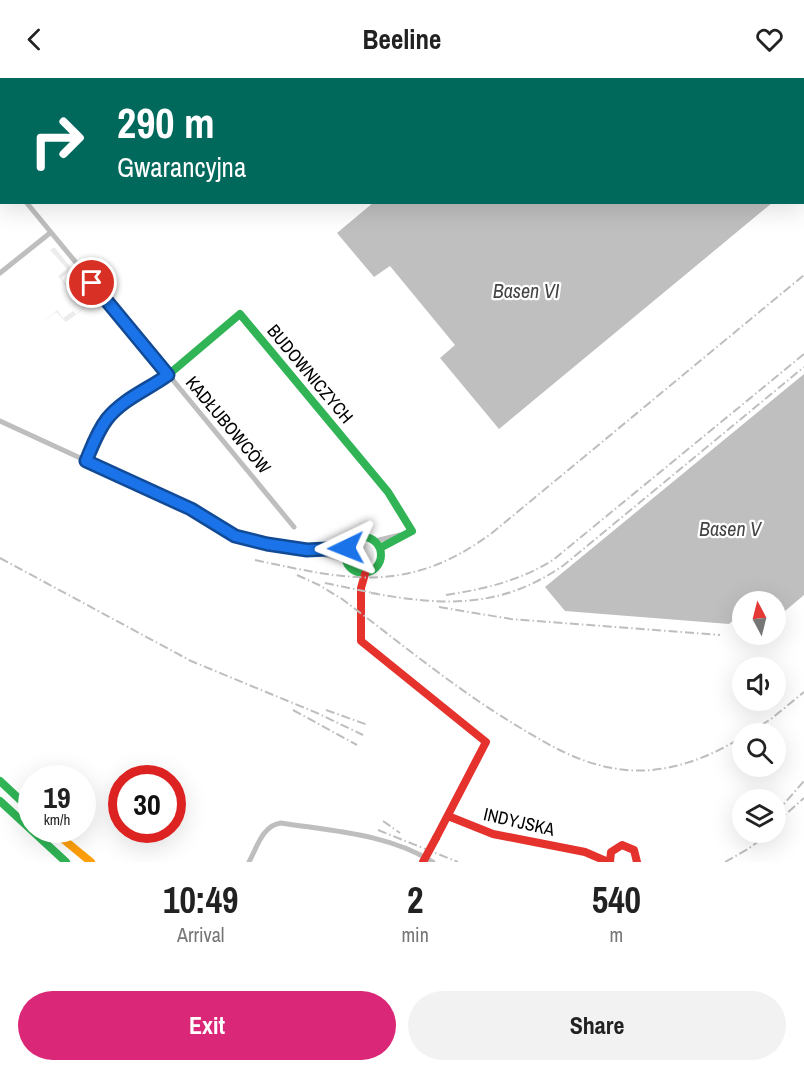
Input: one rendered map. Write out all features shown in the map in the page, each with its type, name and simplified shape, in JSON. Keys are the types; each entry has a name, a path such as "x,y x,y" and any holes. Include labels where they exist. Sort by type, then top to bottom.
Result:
{"main road":[{"name":"BUDOWNICZYCH","path":"168,375 240,314 388,492 409,533"},
{"path":"86,461 98,433 113,412 168,375"},
{"path":"380,548 409,533"},
{"path":"358,537 370,538 380,548 381,558 378,566 360,573 351,569 345,560 346,548 358,537"},
{"path":"360,573 361,641 486,742 423,862"},
{"path":"0,781 18,798"},
{"path":"0,801 66,862"},
{"name":"INDYJSKA","path":"448,816 493,834 585,852 609,862"},
{"path":"68,843 91,862"},
{"path":"609,862 614,849 622,845 631,848 637,855 637,862"},
{"name":"INDYJSKA","path":"585,852 614,849"}],"street":[{"name":"KADŁUBOWCÓW","path":"28,204 294,527"},
{"path":"0,273 50,233"},
{"path":"0,421 191,509 235,536 345,560"},
{"path":"375,541 409,533"},
{"path":"307,550 346,548"},
{"path":"249,862 266,830 274,824 281,823 377,839 413,851 433,862"}],"shaded area":[{"path":"53,248 103,307 98,308 68,272 61,278 85,308 66,322 56,312 40,325 57,310 63,318 73,311 76,314 84,308 58,276 67,269 50,250"},
{"path":"363,543 371,546 374,554 371,562 363,565 355,562 352,554 355,546"}],"water":[{"name":"Basen VI","path":"372,204 771,204 499,429 440,358 455,345 390,266 374,277 337,233"},
{"name":"Basen V","path":"804,374 804,595 786,610 786,591 732,591 732,621 729,624 565,611 545,587"}],"railway":[{"path":"255,560 320,573 349,577 377,577 405,574 433,566 462,553 492,533 804,275"},
{"path":"446,595 501,583 553,560 804,354"},
{"path":"371,593 423,600 471,600 494,597 518,590 541,579 564,565 804,367"},
{"path":"0,558 191,661 317,713 363,735"},
{"path":"297,575 342,599 477,700 534,736 577,758 612,768 646,770 696,760 732,743"},
{"path":"325,583 378,594"},
{"path":"439,607 511,619 720,635"},
{"path":"765,723 804,692"},
{"path":"293,710 357,745"},
{"path":"326,710 368,725"},
{"path":"786,802 804,781"},
{"path":"786,814 804,798"},
{"path":"383,821 400,833"},
{"path":"378,830 458,862"},
{"path":"725,862 756,843"}],"traffic: fast":[{"path":"86,461 98,433 113,412 168,375 240,314 388,492 412,531 380,548"},
{"path":"363,537 376,542 381,555 376,568 363,573 350,568 345,555 350,542 363,537"},
{"path":"0,781 18,798"},
{"path":"0,801 66,862"}],"traffic: slow":[{"path":"68,843 91,862"}],"traffic: jam":[{"path":"365,574 361,588 361,641 486,742 436,838"},
{"path":"448,816 493,834 585,852 608,862"},
{"path":"423,862 436,838"},
{"path":"610,862 611,852 622,845 634,850 637,862"}],"route":[{"path":"92,283 168,375 113,412 98,433 86,461 191,509 222,529 249,541 307,550 346,548"}]}
